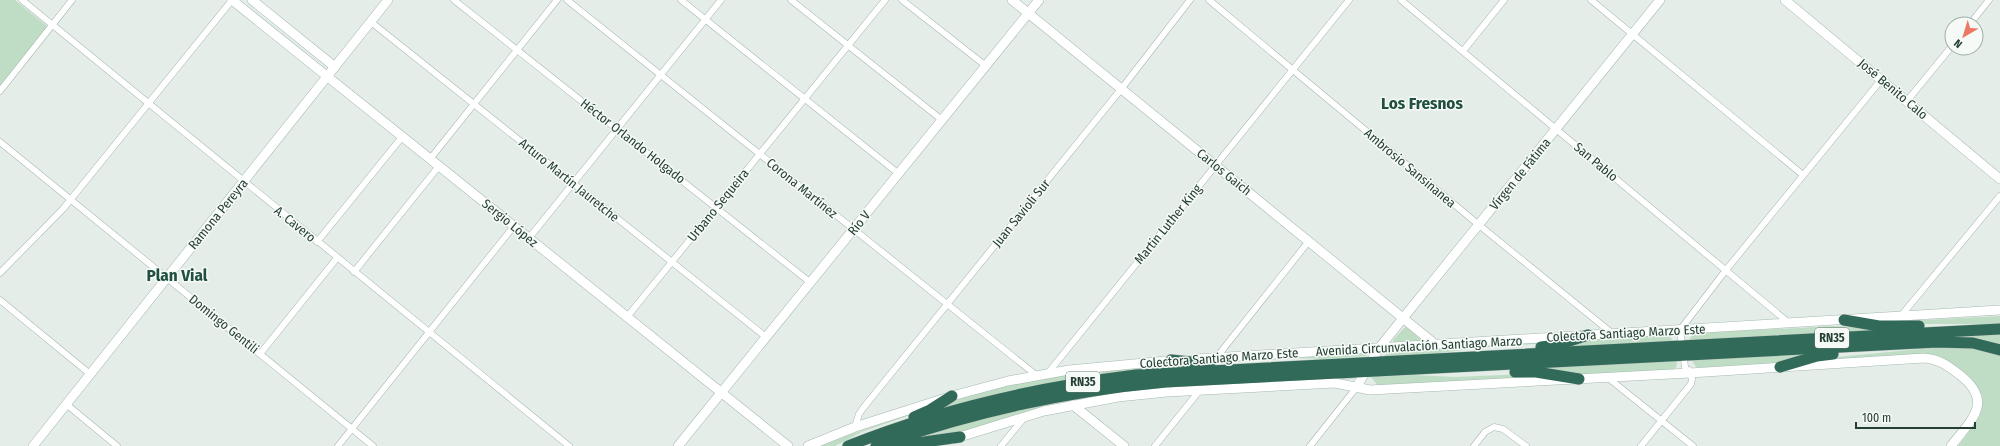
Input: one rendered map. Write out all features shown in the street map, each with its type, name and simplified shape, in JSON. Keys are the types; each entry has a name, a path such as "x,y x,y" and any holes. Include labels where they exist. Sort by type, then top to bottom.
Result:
{"highway":[{"path":"1844,320 1884,326 1942,326 1982,330"},
{"name":"Avenida Circunvalación Santiago Marzo","path":"847,446 961,408 1006,397 1062,386 1165,373 1327,365 1415,370 1683,350 2000,329"},
{"path":"1432,359 1484,351 1550,346 1588,335"},
{"path":"1780,367 1821,356 1895,350 1937,342"},
{"name":"Avenida Circunvalación Santiago Marzo","path":"876,446 993,410 1087,391 1166,382 1367,367 1432,359 1937,342 1974,343 2000,350"},
{"path":"1171,360 1203,364 1283,360 1327,365"},
{"path":"1415,370 1454,374 1536,372 1579,379"},
{"path":"847,446 869,433 923,413 952,396"},
{"path":"896,446 960,437"}],"street":[{"name":"A. Cavero","path":"22,0 428,333 569,446"},
{"path":"0,91 72,0"},
{"path":"0,273 71,200 232,0"},
{"name":"Sergio López","path":"232,0 788,446"},
{"path":"252,0 335,67"},
{"name":"Ramona Pereyra","path":"33,446 388,0"},
{"name":"Héctor Orlando Holgado","path":"454,0 811,283"},
{"path":"430,159 557,0"},
{"name":"Corona Martínez","path":"568,0 1036,375"},
{"path":"681,0 899,174"},
{"path":"529,238 721,0"},
{"path":"791,0 942,120"},
{"name":"Urbano Sequeira","path":"627,317 885,0"},
{"path":"902,0 986,66"},
{"name":"Carlos Gaich","path":"1012,0 1436,344"},
{"name":"Río V","path":"678,446 1039,0"},
{"name":"Juan Savioli Sur","path":"856,427 859,414 864,406 1122,88 1190,0"},
{"name":"Ambrosio Sansinanea","path":"1209,0 1479,225 1613,334"},
{"name":"Martin Luther King","path":"1048,373 1349,0"},
{"name":"San Pablo","path":"1401,0 1790,324"},
{"path":"1463,51 1504,0"},
{"path":"1591,0 1803,175"},
{"name":"Vírgen de Fátima","path":"1356,388 1379,348 1660,0"},
{"name":"José Benito Calo","path":"1785,0 2000,179"},
{"path":"1976,16 1989,0"},
{"name":"Arturo Martín Jauretche","path":"371,22 766,337"},
{"path":"1907,102 1944,56"},
{"path":"1641,446 1691,384 1692,380 1688,373 1680,330 1726,270 1881,80"},
{"path":"318,242 402,137"},
{"name":"Domingo Gentili","path":"0,142 373,446"},
{"path":"354,272 439,166"},
{"path":"1900,317 2000,196"},
{"path":"338,446 514,226"},
{"path":"1216,358 1309,241"},
{"path":"260,354 337,258"},
{"path":"0,300 90,374"},
{"name":"Colectora Santiago Marzo Este","path":"808,446 856,427 952,396 996,384 1048,373 1171,360 1790,324 2000,310"},
{"path":"932,446 1024,417 1073,405 1143,394 1335,383 1370,390 1932,359 1944,363 1968,381 1975,389 1978,398 1978,407 1974,415 1951,446"},
{"path":"1607,377 1693,446"},
{"path":"1310,446 1356,388"},
{"path":"1155,446 1200,390"},
{"path":"66,404 117,446"},
{"path":"1073,405 1124,446"},
{"path":"1001,446 1024,417"},
{"path":"1474,446 1485,432 1494,427 1503,429 1526,446"}],"green space":[{"path":"0,0 15,0 48,27 0,85"},
{"path":"2000,316 2000,324 1884,324 1884,322"},
{"path":"1835,326 1883,330 1689,340 1692,335 1697,333"},
{"path":"1405,327 1422,341 1393,343 1393,340"},
{"path":"2000,334 2000,345 1979,338 1963,337"},
{"path":"1665,335 1670,337 1673,341 1549,348 1590,340"},
{"path":"1547,342 1477,348 1425,355 1384,356 1390,351"},
{"path":"1941,347 1977,348 2000,355 2000,446 1958,446 1979,416 1982,407 1982,398 1971,379 1942,357 1929,354 1815,361 1815,359"},
{"path":"1368,354 1366,356 1323,359 1293,358"},
{"path":"1812,354 1777,363 1697,368 1692,361 1694,360"},
{"path":"1677,361 1676,368 1671,370 1584,375 1542,368"},
{"path":"1164,365 1194,367 1061,381 1012,390 932,411 959,399 1016,383 1075,374"},
{"path":"1525,374 1543,377 1378,386 1371,377 1414,375 1455,377"},
{"path":"1354,377 1353,379 1178,388 1110,395 1044,407 965,432 910,439 1026,406 1144,388"},
{"path":"927,408 862,432 835,446 817,446"}],"district":[{"name":"Los Fresnos","path":"1422,103"},
{"name":"Plan Vial","path":"177,275"}]}
